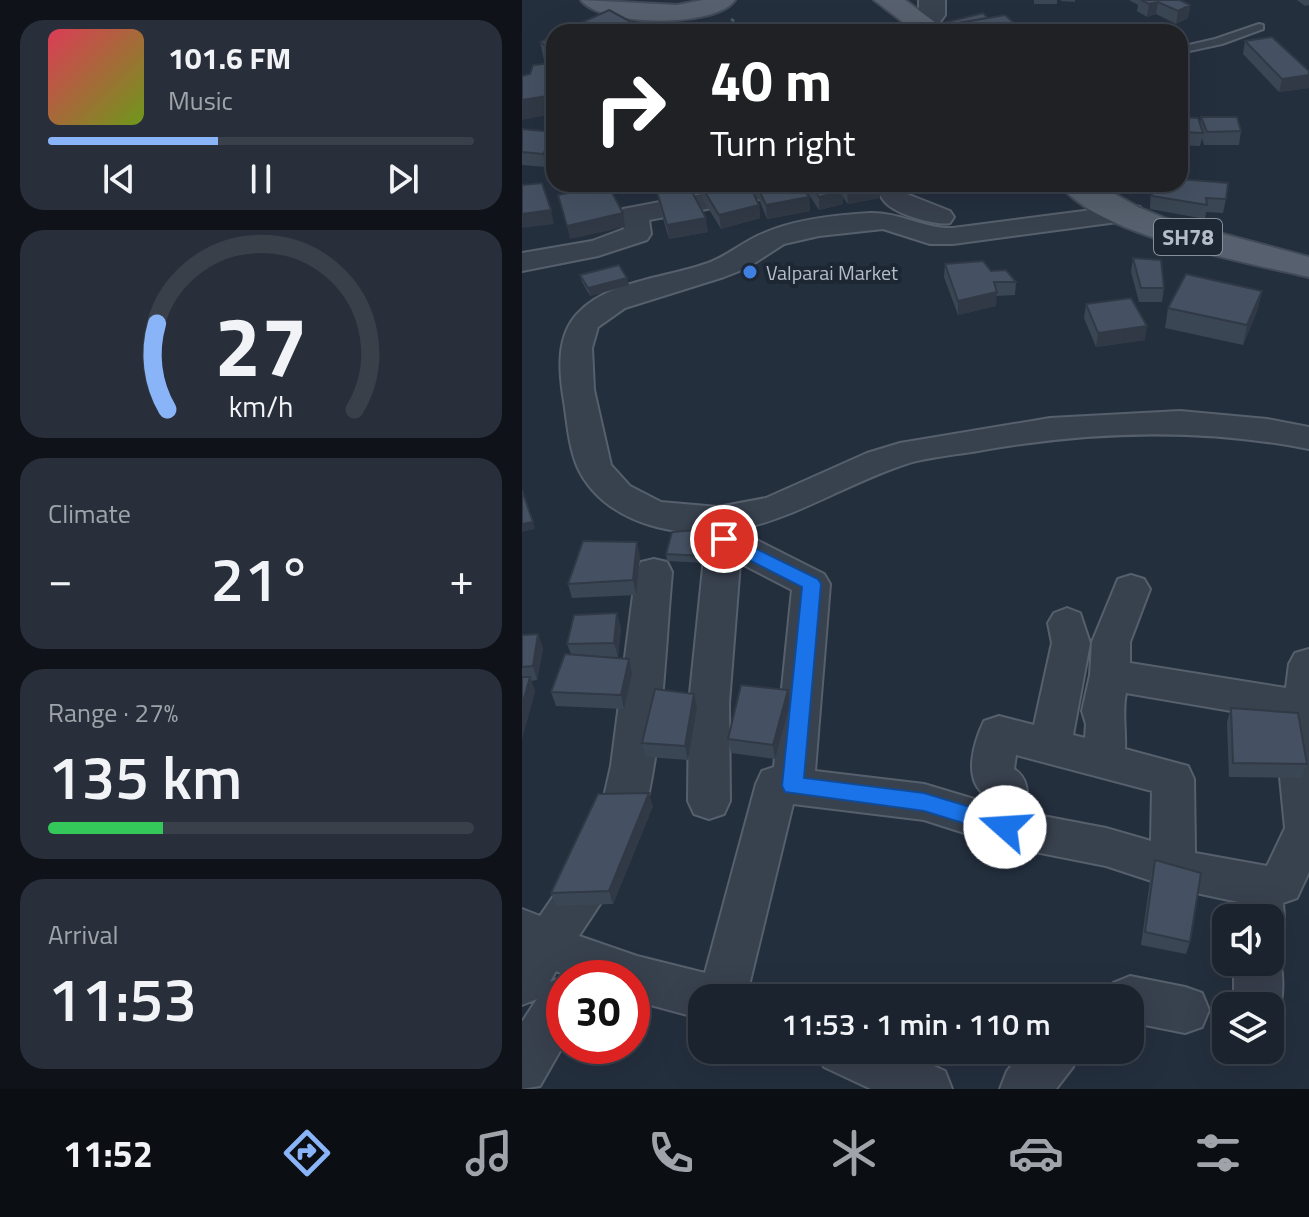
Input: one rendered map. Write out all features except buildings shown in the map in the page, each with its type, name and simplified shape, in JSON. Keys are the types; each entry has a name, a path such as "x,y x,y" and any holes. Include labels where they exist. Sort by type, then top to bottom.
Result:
{"main road":[{"path":"594,0 650,12 705,3"},
{"path":"887,0 930,19"},
{"name":"SH78","path":"1086,192 1189,238 1309,267"}],"street":[{"path":"522,262 598,248 637,234 638,225 633,215 754,192"},
{"path":"892,192 898,200 942,217 1002,217 1086,192"},
{"path":"1130,213 970,235 930,236 889,221 816,228 777,237 733,264 598,310 584,324 577,341 578,388 591,460 603,480 624,500 656,513 695,521 736,518 783,507 898,454 1064,426 1138,421 1230,426 1309,438"},
{"path":"709,801 706,754 724,539 811,584 793,786"},
{"path":"556,960 621,819 632,766 654,572"},
{"path":"1104,761 1106,724 1102,711 1110,675 1111,642 1131,589"},
{"path":"1050,747 1071,643 1067,623"},
{"path":"726,984 777,784 924,802 1005,827 1106,847 1173,868 1260,902 1281,884 1307,828 1299,757 1306,739 1309,664"},
{"path":"1110,675 1306,708"},
{"path":"1005,827 1006,786 992,776 999,733 1173,779 1173,868"},
{"path":"650,983 688,993"},
{"path":"522,1068 546,989"},
{"path":"1144,1002 1185,1010"},
{"path":"867,1064 902,1084"},
{"path":"1025,1089 1044,1064"}],"lane":[{"path":"1188,48 1218,42 1259,27"}],"place":[{"name":"Valparai Market","path":"750,272"}],"route":[{"path":"724,539 811,584 793,786 924,802 1005,827"}]}
